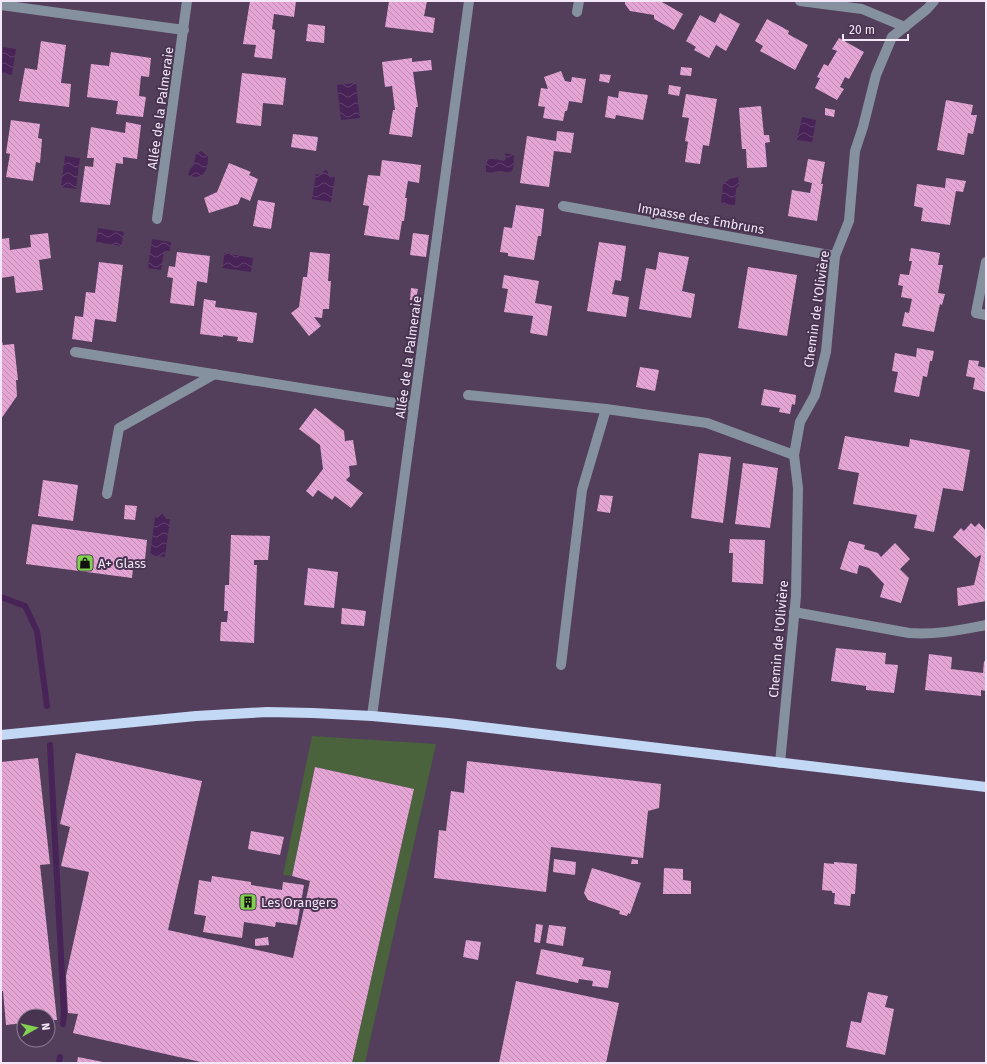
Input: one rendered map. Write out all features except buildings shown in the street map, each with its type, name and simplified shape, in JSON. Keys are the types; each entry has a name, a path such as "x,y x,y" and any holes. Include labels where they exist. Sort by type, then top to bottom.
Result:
{"main road":[{"path":"1,735 196,716 267,712 372,716 986,787"}],"street":[{"name":"Allée de la Palmeraie","path":"157,218 188,1"},
{"name":"Allée de la Palmeraie","path":"372,716 469,1"},
{"path":"577,12 579,1"},
{"path":"800,1 862,10 906,27"},
{"name":"Chemin de l'Olivière","path":"780,763 796,596 798,488 794,455 800,422 815,395 826,352 835,256 849,221 855,151 863,127 876,75 892,37 927,9 934,1"},
{"path":"1,5 184,30"},
{"name":"Impasse des Embruns","path":"563,206 835,256"},
{"path":"986,262 976,313 986,315"},
{"path":"75,352 414,406"},
{"path":"107,494 118,428 215,374"},
{"path":"468,396 606,409 708,422 794,455"},
{"path":"561,665 582,490 606,409"},
{"path":"794,612 909,633 940,634 986,625"}],"green space":[{"path":"312,736 436,744 365,1063 352,1063 414,789 315,767 292,876 283,875"}],"water":[{"path":"3,47 16,49 12,75 1,73"},
{"path":"356,83 360,118 341,120 337,85"},
{"path":"802,117 816,120 812,142 797,140"},
{"path":"201,151 208,156 206,170 198,177 188,175 193,166 196,154"},
{"path":"505,153 514,155 514,165 511,172 486,172 486,164 489,159 504,161 506,159"},
{"path":"65,156 80,158 76,189 61,187"},
{"path":"327,170 329,176 335,177 331,202 312,199 316,174 322,175 323,171"},
{"path":"738,177 739,185 736,189 735,205 721,204 723,184 730,179"},
{"path":"98,228 124,232 121,246 96,242"},
{"path":"152,239 171,242 170,251 164,251 161,270 148,268"},
{"path":"224,253 253,258 251,272 223,268"},
{"path":"162,513 166,519 170,519 165,557 150,555 155,517 158,518"}],"waterway":[{"path":"1,597 25,606 37,631 47,706"},
{"path":"50,745 64,1013 63,1024"},
{"path":"59,1063 60,1057"}],"place":[{"name":"A+ Glass","path":"85,563"},
{"name":"Les Orangers","path":"248,902"}]}
